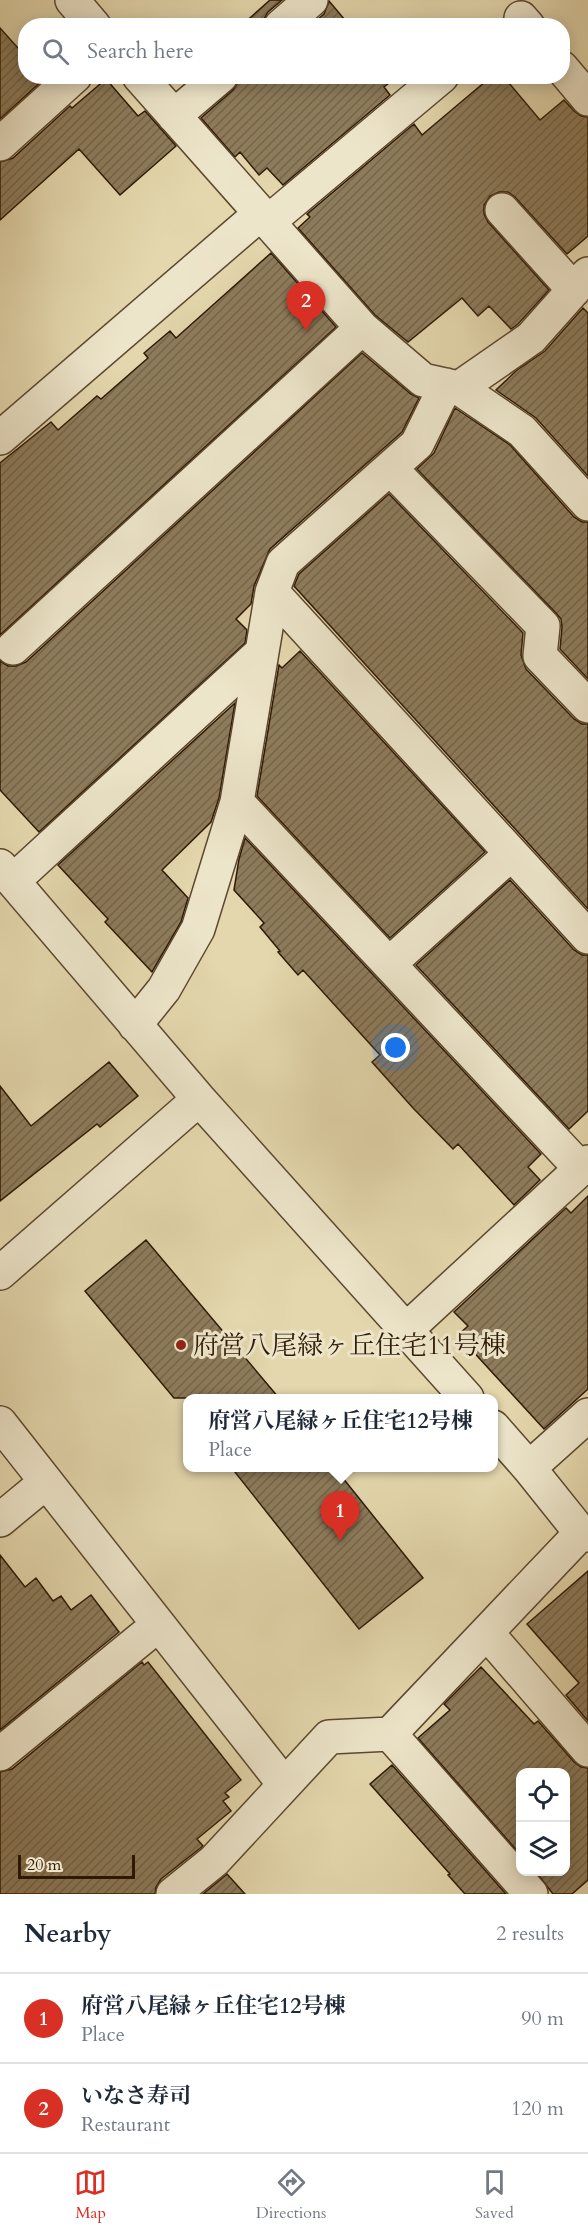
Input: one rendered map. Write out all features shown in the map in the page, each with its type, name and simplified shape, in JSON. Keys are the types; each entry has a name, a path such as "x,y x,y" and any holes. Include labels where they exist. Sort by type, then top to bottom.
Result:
{"street":[{"path":"290,18 311,0"},
{"path":"570,78 588,99"},
{"path":"0,144 66,84"},
{"path":"146,84 362,328 423,380 453,386 522,431 588,504"},
{"path":"174,116 212,84"},
{"path":"0,438 264,218 432,84"},
{"path":"135,1025 164,989 198,928 237,802 272,592 283,563 417,444 453,386 531,338 581,282 502,210"},
{"path":"13,648 362,328"},
{"path":"390,468 543,626 540,656 588,706"},
{"path":"272,592 588,938"},
{"path":"262,652 6,873 199,1099 463,1394"},
{"path":"237,802 389,964 584,1165 406,1330"},
{"path":"389,964 511,854"},
{"path":"0,1273 199,1099"},
{"path":"529,1468 588,1415"},
{"path":"0,1424 284,1784"},
{"path":"173,1894 214,1861 329,1737 390,1734 584,1534 498,1433"},
{"path":"0,1520 46,1482"},
{"path":"0,1754 158,1625"},
{"path":"487,1633 588,1750"},
{"path":"390,1734 531,1894"}],"building":[{"path":"270,0 282,0 265,18 250,18"},
{"path":"329,1 343,18 319,18 324,14"},
{"path":"0,28 18,48 18,84 38,84 0,119"},
{"path":"100,84 110,84 138,116 145,111 176,146 120,195 79,149 0,220 0,162 13,158 70,106 72,108"},
{"path":"237,84 388,84 384,87 390,95 283,185 267,168 259,175 240,152 235,157 201,118"},
{"path":"483,84 510,84 540,120 564,100 581,116 588,117 588,236 567,254 508,192 499,192 490,196 484,205 484,214 488,222 549,290 511,329 489,306 478,316 462,298 408,342 375,315 298,228 310,217 307,214 414,124 422,135"},
{"path":"271,253 336,327 0,635 0,463 51,422 58,430 97,396 101,399 148,358 144,353 170,331 176,338"},
{"path":"583,308 588,313 588,476 536,418 496,390 517,370 545,351"},
{"path":"362,353 411,394 419,398 402,432 270,549 254,586 251,604 236,619 247,630 245,643 39,832 0,790 0,661 8,666 26,662"},
{"path":"455,408 510,445 574,517 582,522 588,522 588,679 560,649 561,619 417,469 434,453"},
{"path":"389,494 523,633 521,655 526,669 574,719 582,724 588,724 588,909 294,586 299,574"},
{"path":"300,651 485,852 390,938 257,796 279,665 282,668"},
{"path":"235,703 219,798 211,822 162,870 188,898 181,922 152,972 105,922 108,919 58,865"},
{"path":"245,838 541,1154 528,1167 540,1180 514,1205 458,1144 453,1149 413,1108 372,1062 380,1055 303,970 298,975 278,952 280,951 260,927 264,923 234,890"},
{"path":"510,880 574,950 582,955 588,955 588,1111 569,1129 416,965"},
{"path":"109,1062 138,1096 100,1127 97,1124 0,1201 0,1086 31,1126"},
{"path":"588,1196 588,1389 544,1429 458,1335 468,1326 454,1312 566,1208 571,1213"},
{"name":"府営八尾緑ヶ丘住宅11号棟","path":"146,1240 276,1394 183,1394 183,1398 174,1398 85,1291"},
{"path":"235,1472 338,1472 423,1578 359,1629"},
{"path":"0,1555 25,1587 36,1578 53,1601 61,1596 71,1610 91,1595 119,1632 0,1730"},
{"path":"588,1571 588,1721 566,1695 579,1683 527,1624"},
{"path":"142,1662 144,1665 148,1662 241,1780 225,1793 229,1797 223,1801 231,1811 197,1839 203,1846 161,1879 155,1894 0,1894 0,1772 12,1769"},
{"path":"481,1667 534,1724 538,1721 574,1762 581,1767 588,1768 588,1880 572,1894 553,1894 539,1876 570,1876 570,1768 516,1768 516,1849 418,1738 450,1710 444,1704"},
{"path":"392,1765 506,1894 465,1894 448,1875 450,1874 370,1784"},
{"path":"226,1875 245,1894 203,1894"}],"place":[{"name":"いなさ寿司","path":"306,331"},
{"name":"府営八尾緑ヶ丘住宅11号棟","path":"181,1345"},
{"name":"府営八尾緑ヶ丘住宅12号棟","path":"340,1541"}]}
